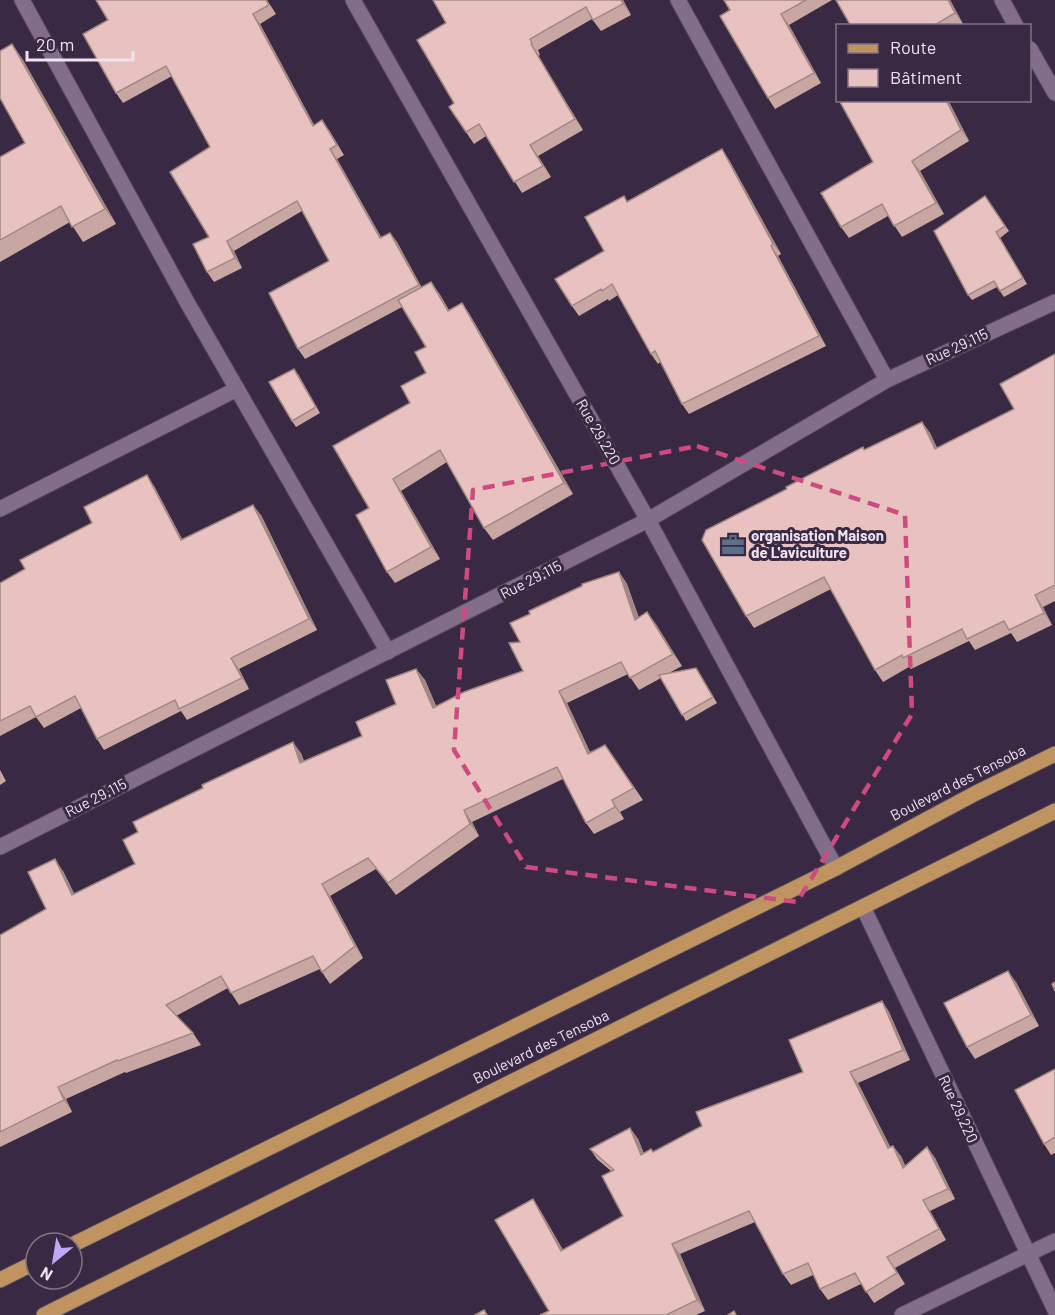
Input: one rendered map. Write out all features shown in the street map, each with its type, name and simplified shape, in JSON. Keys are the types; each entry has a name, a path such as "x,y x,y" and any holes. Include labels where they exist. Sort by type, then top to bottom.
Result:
{"main road":[{"name":"Boulevard des Tensoba","path":"84,1239 836,868 976,793 1055,754"},
{"name":"Boulevard des Tensoba","path":"44,1315 1055,811"},
{"path":"0,1280 24,1268"}],"street":[{"path":"22,0 237,389 388,652"},
{"name":"Rue 29.220","path":"353,0 648,520 836,868"},
{"path":"678,0 887,380"},
{"path":"1002,0 1015,24"},
{"path":"1031,52 1055,93"},
{"name":"Rue 29.115","path":"0,847 648,520 887,380 1055,302"},
{"path":"0,509 237,389"},
{"name":"Rue 29.220","path":"863,907 1055,1310"},
{"path":"902,1315 1055,1241"}],"highlighted area":[{"path":"697,446 905,515 912,714 797,902 526,867 454,750 473,490"}],"building":[{"path":"96,0 266,0 269,5 253,14 313,126 322,120 337,145 330,149 380,238 390,233 419,285 298,349 269,293 329,261 297,201 227,241 235,258 207,272 193,244 209,237 170,172 210,147 166,66 116,93 83,34 108,20"},
{"path":"433,0 621,0 623,4 593,20 586,7 530,39 575,119 530,145 543,166 514,182 479,124 466,132 449,107 454,103 417,40 446,23"},
{"path":"724,0 806,0 781,14 814,73 768,98 720,16 730,10"},
{"path":"836,0 948,0 955,13 936,24 850,24"},
{"path":"12,44 105,209 72,227 61,206 0,240 0,157 25,143 0,98 0,51"},
{"path":"840,102 947,102 961,130 912,161 936,203 894,226 882,204 841,227 821,193 873,162"},
{"path":"722,149 819,336 682,404 655,351 651,354 612,284 572,306 555,279 604,251 585,217 624,196 627,202"},
{"path":"985,196 1005,226 996,232 1023,278 1000,291 994,281 968,295 934,231"},
{"path":"431,282 448,311 462,303 564,483 484,528 440,450 393,479 431,547 387,572 356,515 369,508 333,446 410,403 401,386 426,373 415,352 426,347 398,300"},
{"path":"1055,354 1055,585 1035,595 1044,613 1009,630 1004,621 967,639 962,629 903,658 902,655 875,670 824,577 746,616 702,540 706,530 863,447 864,450 922,422 935,449 1014,409 1000,384"},
{"path":"294,369 316,407 292,421 269,382"},
{"path":"147,475 181,540 253,505 309,619 231,658 242,678 179,709 175,700 97,739 75,696 36,717 30,706 0,721 0,583 25,569 20,560 92,523 84,507"},
{"path":"619,572 635,620 647,612 673,654 630,678 621,662 559,691 588,754 605,745 634,788 612,800 615,807 586,823 557,767 464,810 470,824 388,883 368,858 322,884 355,946 322,972 313,956 231,993 221,976 166,1005 193,1033 117,1060 58,1087 64,1100 0,1132 0,935 46,909 28,872 55,859 72,895 135,864 123,840 138,832 133,822 203,788 202,785 293,742 300,763 362,736 356,722 396,704 386,680 416,669 433,708 464,692 523,671 509,643 520,642 510,623 582,584"},
{"path":"696,668 713,697 682,715 659,675"},
{"path":"1008,971 1031,1015 967,1047 944,1003"},
{"path":"882,1001 903,1050 850,1072 888,1148 893,1146 903,1168 927,1147 948,1189 923,1200 939,1229 887,1257 897,1273 866,1292 855,1273 820,1289 808,1263 783,1274 749,1211 672,1244 697,1300 666,1315 540,1315 549,1311 495,1220 533,1199 561,1251 623,1216 602,1176 614,1170 590,1149 630,1128 641,1155 651,1149 653,1152 702,1126 696,1112 803,1072 789,1040"},
{"path":"1055,1069 1055,1137 1044,1144 1015,1090"},
{"path":"484,1310 487,1315 475,1315"}],"place":[{"name":"organisation Maison de L'aviculture","path":"733,545"}]}
